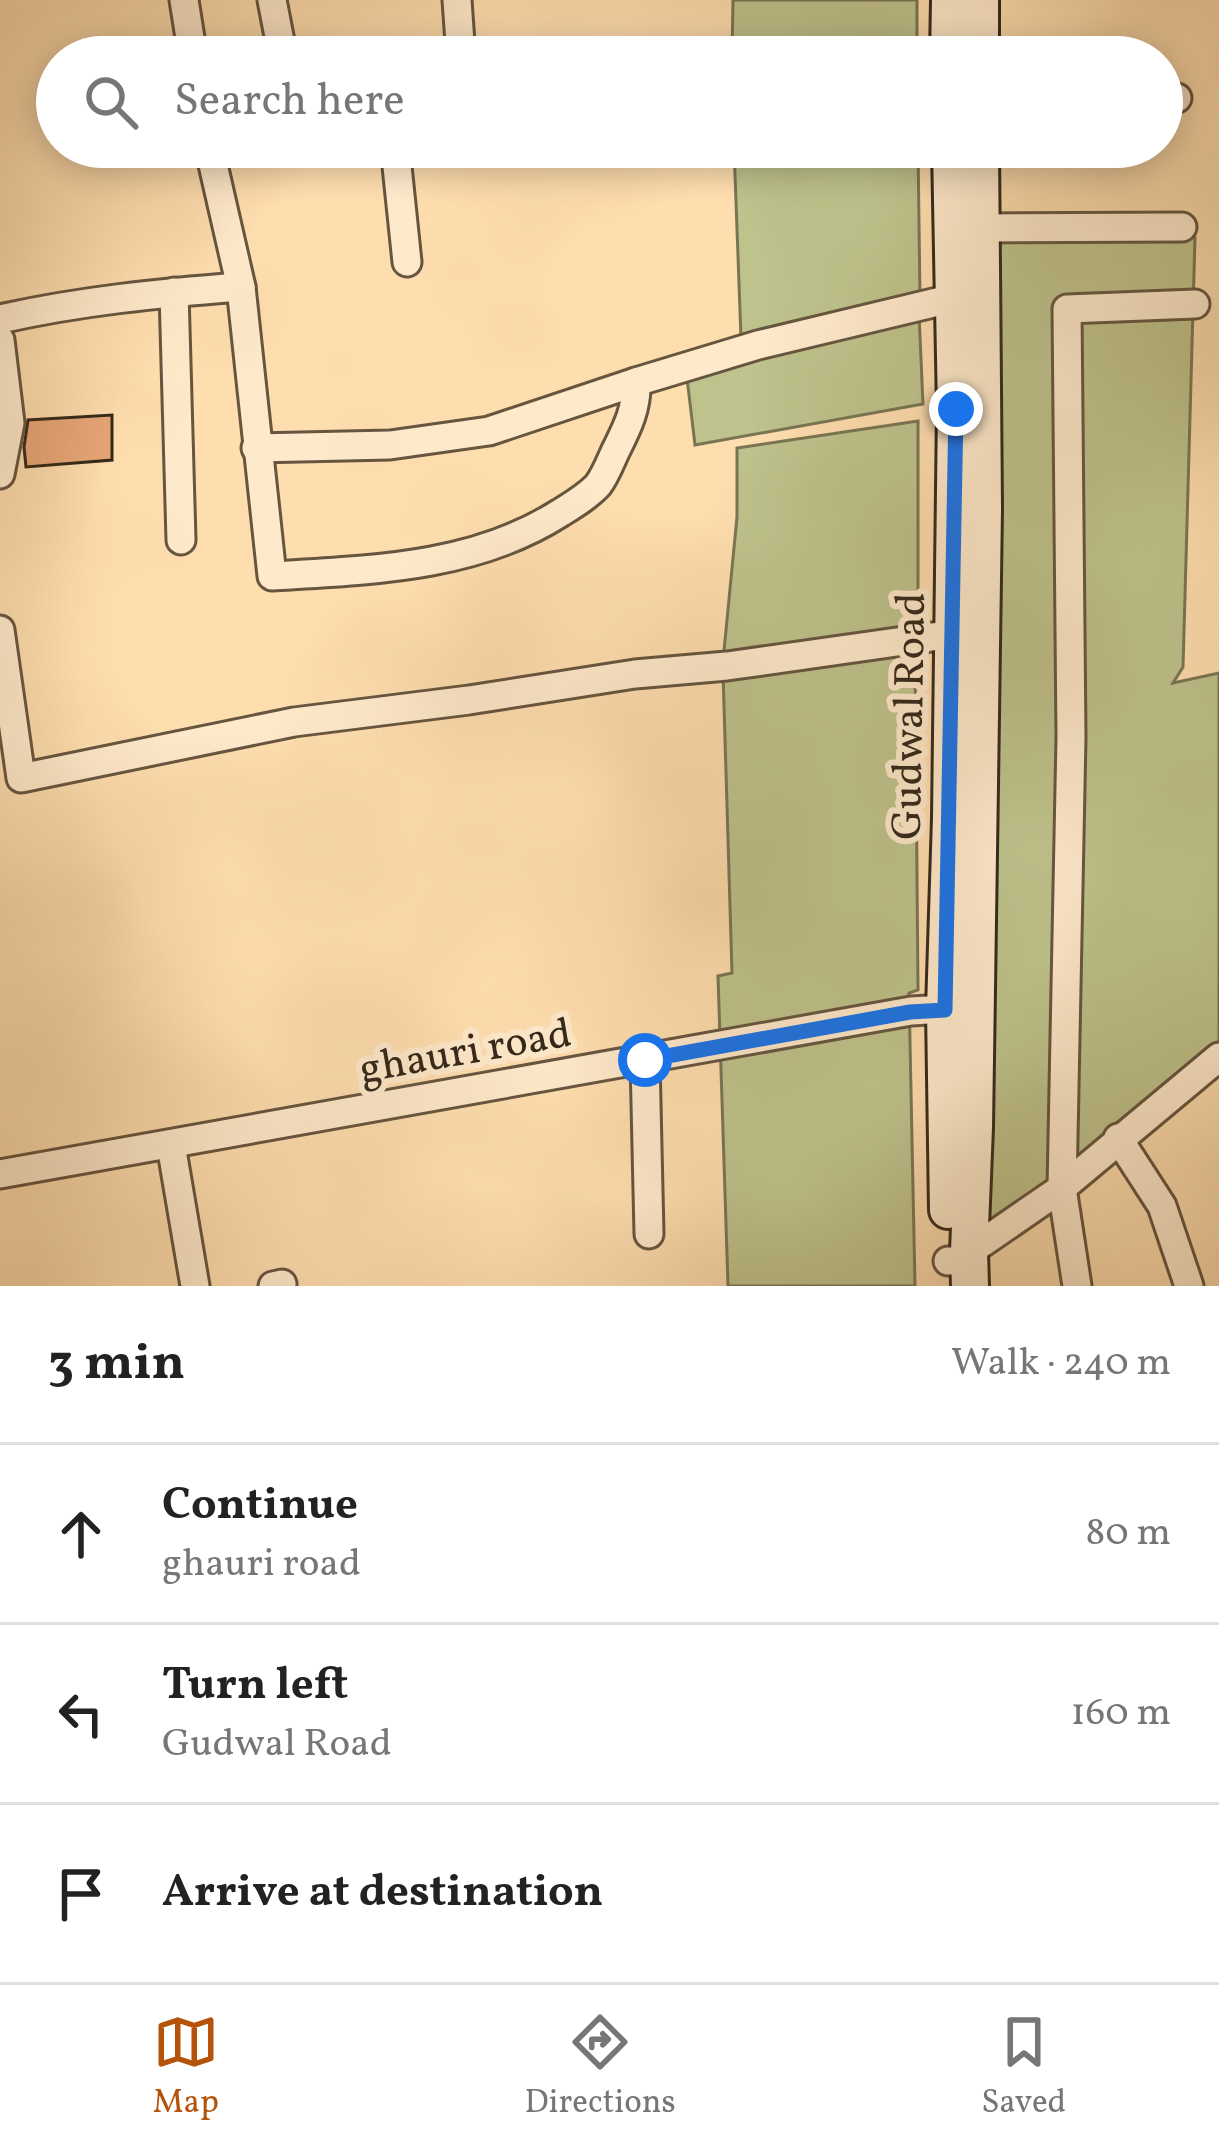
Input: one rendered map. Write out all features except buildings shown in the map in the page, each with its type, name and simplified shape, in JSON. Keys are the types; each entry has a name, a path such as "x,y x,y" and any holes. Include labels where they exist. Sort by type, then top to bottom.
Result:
{"main road":[{"path":"950,0 950,36"},
{"path":"980,0 980,36"},
{"name":"Gudwal Road","path":"951,168 956,409 945,1010 957,1272"},
{"name":"Gudwal Road","path":"957,1272 974,1127 983,509 980,168"}],"street":[{"path":"184,0 190,36"},
{"path":"272,0 279,36"},
{"path":"457,0 460,36"},
{"path":"213,168 241,287 272,576 377,570 444,559 491,548 532,531 600,483 632,419 636,382"},
{"path":"397,168 407,262"},
{"path":"981,228 1182,227"},
{"path":"0,319 54,307 241,287"},
{"path":"174,292 181,540"},
{"path":"256,448 390,445 489,431 758,345 954,298"},
{"path":"1078,1286 1062,1188 1071,737 1067,309 1195,304"},
{"path":"0,340 10,423 0,474"},
{"path":"0,630 4,687 21,778 294,722 953,634"},
{"name":"ghauri road","path":"0,1174 910,1012 945,1010"},
{"path":"957,1272 1219,1057"},
{"path":"645,1060 649,1234"},
{"path":"1118,1138 1162,1206 1189,1286"},
{"path":"170,1145 195,1286"}],"green space":[{"path":"733,0 917,0 917,36 732,36"},
{"path":"735,168 918,168 920,298 741,338"},
{"path":"1006,234 1195,238 1183,667 1173,683 1219,673 1219,1057 1123,1134 987,1225 994,239"},
{"path":"919,314 923,404 695,445 687,378"},
{"path":"918,421 918,633 723,661 737,517 737,448"},
{"path":"915,648 918,990 909,993 915,1286 728,1286 718,976 732,973 723,672"}],"route":[{"path":"645,1060 910,1012 945,1010 956,409"}]}
